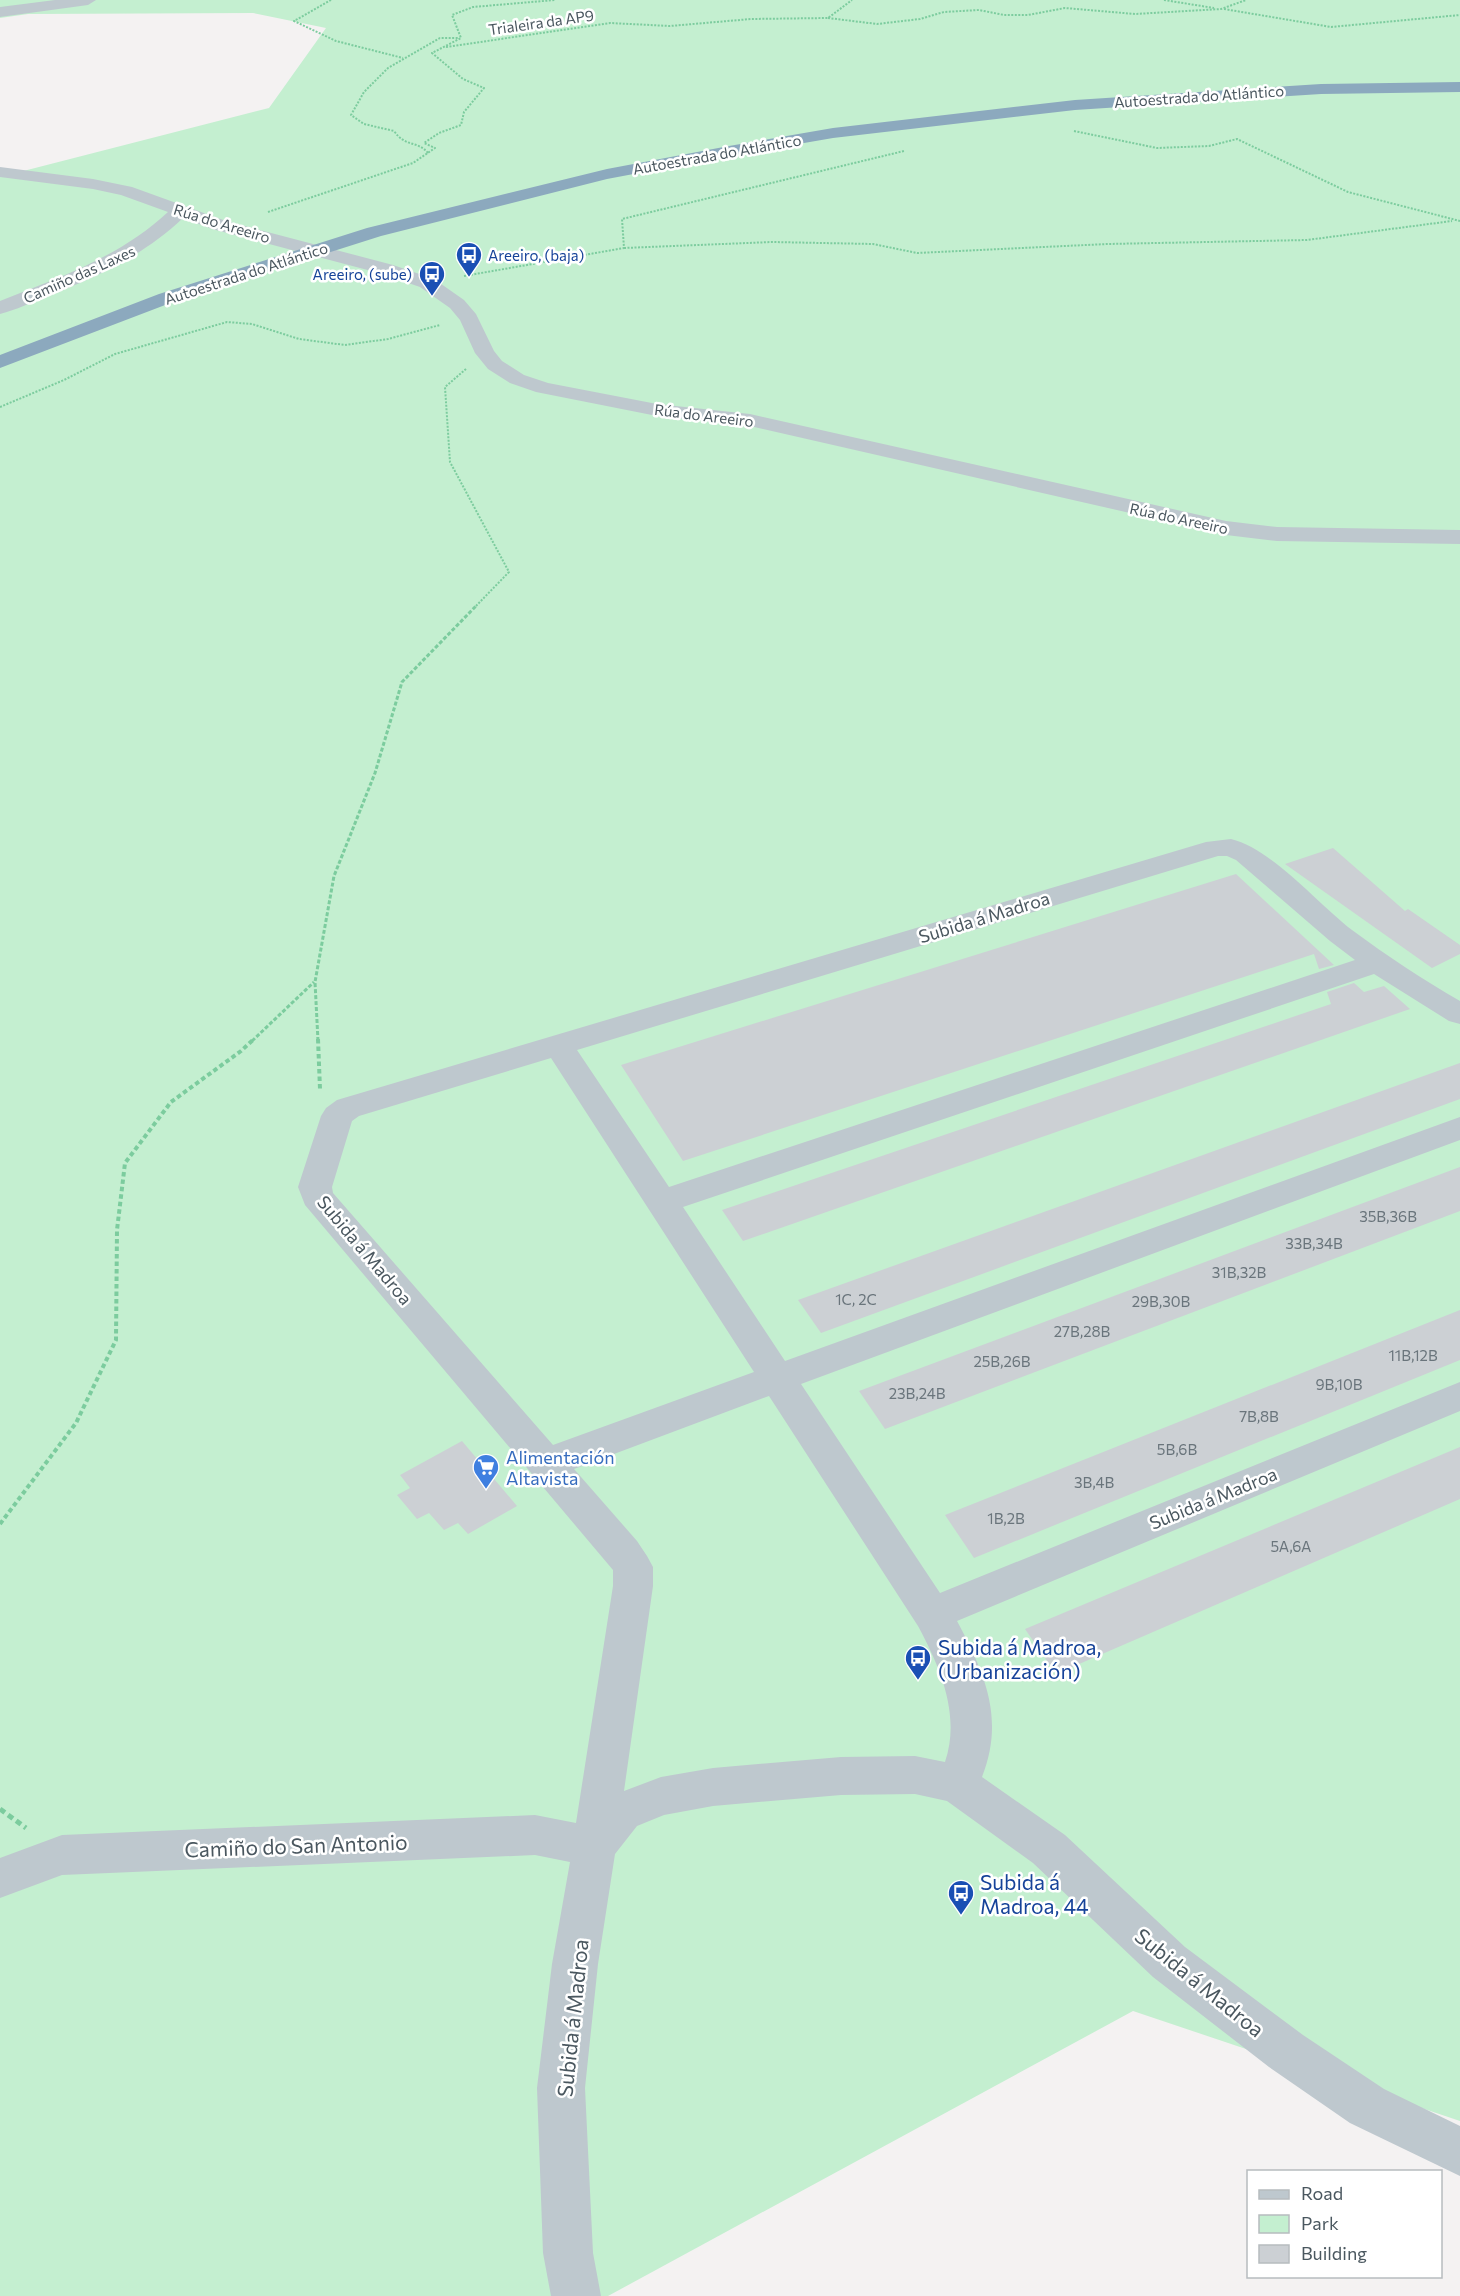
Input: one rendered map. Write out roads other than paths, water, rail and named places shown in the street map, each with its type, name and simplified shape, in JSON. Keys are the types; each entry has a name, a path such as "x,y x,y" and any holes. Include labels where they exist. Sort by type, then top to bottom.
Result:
{"highway":[{"name":"Autoestrada do Atlántico","path":"241,256 350,222 592,163 818,122 981,102 1188,85 1314,78 1460,76"},
{"name":"Autoestrada do Atlántico","path":"0,362 166,298 374,232 607,174 729,151 833,133 1075,105 1310,90 1460,87"}],"street":[{"path":"0,12 88,0"},
{"name":"Rúa do Areeiro","path":"0,172 93,184 126,191 218,224 386,269 427,283 457,304 469,318 485,353 495,365 517,379 543,388 657,410 761,422 1215,526 1277,534 1460,537"},
{"name":"Camiño das Laxes","path":"0,308 125,256 149,240 181,210"},
{"name":"Subida á Madroa","path":"576,2296 568,2253 561,2088 575,1964 633,1586 633,1567 318,1197 315,1187 337,1116 348,1108 1216,848 1231,847 1246,854 1341,935 1407,983 1460,1014"},
{"path":"662,1202 1378,962"},
{"path":"559,1046 932,1614 957,1658 971,1707 969,1752 958,1784"},
{"path":"546,1463 778,1380 1460,1128"},
{"name":"Subida á Madroa","path":"932,1614 1460,1396"},
{"name":"Subida á Madroa","path":"594,1847 622,1812 671,1794 714,1787 841,1776 915,1775 958,1784 1049,1849 1169,1962 1286,2051 1367,2106 1460,2152"},
{"name":"Camiño do San Antonio","path":"0,1878 62,1855 535,1835 594,1847"}],"place":[{"name":"Areeiro, (baja)","path":"469,278"},
{"name":"Areeiro, (sube)","path":"432,297"},
{"name":"Alimentación Altavista","path":"486,1490"},
{"name":"Subida á Madroa, (Urbanización)","path":"918,1681"},
{"name":"Subida á Madroa, 44","path":"961,1916"}]}
